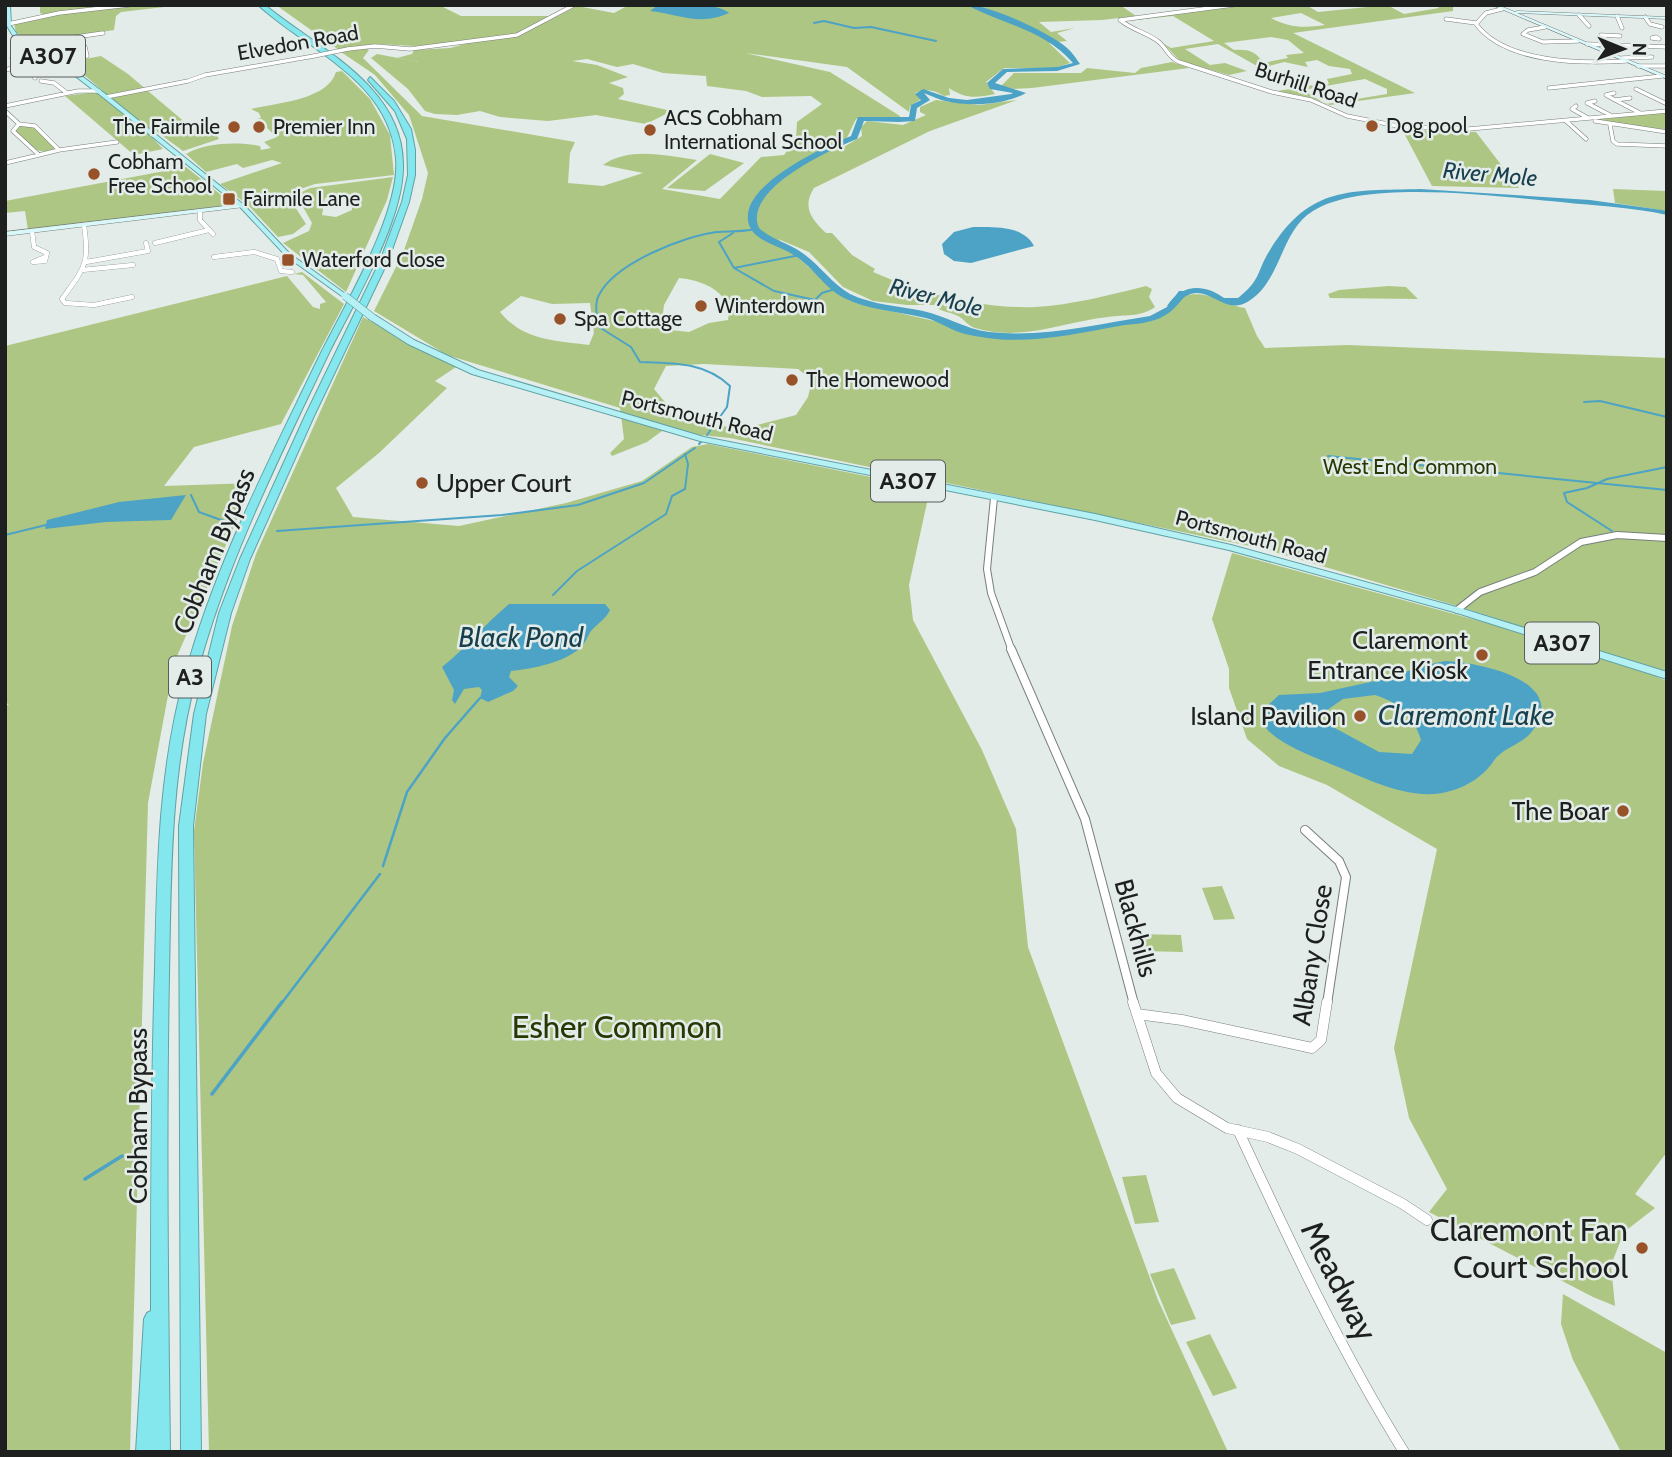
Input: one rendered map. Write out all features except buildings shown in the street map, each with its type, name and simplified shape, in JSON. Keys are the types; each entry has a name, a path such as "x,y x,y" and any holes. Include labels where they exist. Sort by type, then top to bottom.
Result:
{"highway":[{"name":"Cobham Bypass","path":"160,1452 160,1028 167,815 177,740 190,675 225,572 391,212 399,183 401,159 392,122 374,93 344,66 261,5"},
{"name":"Cobham Bypass","path":"191,1452 187,826 200,714 225,613 245,559 391,243 403,211 412,172 413,151 407,124 384,92 353,64 271,5"},
{"path":"146,1452 160,1228"}],"main road":[{"name":"A307","path":"8,5 8,29"},
{"name":"Portsmouth Road","path":"8,29 99,91 242,206 288,255 372,317 411,342 458,365 702,439 1095,517 1231,548 1457,610"},
{"name":"A307","path":"1457,610 1667,676"}],"street":[{"path":"8,29 59,13 129,5"},
{"name":"Elvedon Road","path":"106,97 226,71 348,49 474,45 517,35 575,5"},
{"name":"Burhill Road","path":"1233,5 1121,20 1132,30 1159,42 1175,61 1272,92 1311,100 1347,116 1403,127 1469,129 1667,111"},
{"path":"1494,5 1664,77"},
{"path":"1476,23 1486,13 1502,9"},
{"path":"1511,12 1667,18"},
{"path":"1578,15 1589,26"},
{"path":"1617,16 1622,28"},
{"path":"1644,17 1650,24 1662,27"},
{"path":"1446,19 1476,23"},
{"path":"1476,23 1479,32 1502,45 1559,59 1592,63 1626,61"},
{"path":"1545,27 1528,30 1523,34 1530,39 1550,43 1578,41"},
{"path":"28,44 103,33"},
{"path":"1601,36 1617,36 1618,45"},
{"path":"60,62 87,56 78,38"},
{"path":"1655,39 1665,47"},
{"path":"1587,44 1665,47"},
{"path":"1619,58 1653,57"},
{"path":"12,58 24,65 35,78"},
{"path":"5,69 53,58"},
{"path":"1555,68 1559,59"},
{"path":"1637,66 1667,66"},
{"path":"1549,88 1664,77"},
{"path":"44,82 67,93"},
{"path":"78,91 89,84"},
{"path":"1636,89 1667,104"},
{"path":"59,150 35,126 19,124 5,108 78,91 99,91"},
{"path":"1614,93 1606,95 1640,113"},
{"path":"1615,100 1630,98"},
{"path":"1590,119 1572,109 1577,105 1595,101"},
{"path":"1587,103 1612,117"},
{"path":"1584,119 1667,132"},
{"path":"1566,121 1586,139"},
{"path":"19,124 13,131 39,155"},
{"path":"1610,125 1613,141 1618,144 1667,146"},
{"path":"5,163 59,150 117,142"},
{"path":"5,234 242,206"},
{"path":"155,243 211,232 200,220 200,211"},
{"path":"84,225 88,250 86,262 63,295 65,303 94,305 132,297"},
{"path":"32,231 34,247 45,250 45,257"},
{"path":"146,243 148,251"},
{"path":"86,262 156,250"},
{"path":"215,257 251,251 264,253 276,258 281,271 292,272"},
{"path":"82,270 133,265"},
{"name":"Blackhills","path":"994,498 987,569 991,593 1020,674 1085,819 1137,1014 1156,1073 1177,1098 1203,1115 1227,1128 1268,1137 1298,1149 1403,1204 1427,1220"},
{"path":"1457,610 1464,601 1543,569 1569,547 1622,535 1667,538"},
{"name":"Albany Close","path":"1137,1014 1182,1020 1303,1048 1312,1048 1321,1040 1346,877 1339,861 1305,830"},
{"name":"Meadway","path":"1238,1130 1315,1294 1372,1401 1404,1452"}],"green space":[{"path":"40,5 182,5 121,12 116,16 114,30 31,43 16,32 14,24 45,17 46,15 40,13"},
{"name":"West End Common","path":"276,5 439,5 461,16 549,16 539,22 546,22 577,6 614,13 629,5 1120,5 1136,16 1039,22 1051,32 1075,28 1057,33 1067,41 1049,43 1070,63 1055,68 1004,68 986,82 995,94 966,96 949,88 950,95 944,96 930,90 919,91 915,93 921,99 910,106 909,112 847,67 745,53 830,72 900,116 899,119 856,119 842,148 862,136 861,127 867,121 903,125 926,115 920,112 920,107 936,100 979,105 1017,100 930,131 814,188 809,201 812,218 826,233 832,233 852,255 875,269 873,272 932,293 973,303 1015,307 1063,304 1146,286 1152,289 1149,297 1155,307 1138,314 1091,319 1042,330 992,332 973,327 958,316 934,305 873,301 843,287 809,252 778,239 837,293 864,305 939,322 964,332 1025,338 1155,320 1175,307 1183,296 1200,294 1245,308 1265,348 1348,345 1667,358 1667,673 1464,608 1264,549 730,438 662,431 647,442 612,456 610,453 624,439 620,408 447,355 374,311 403,253 428,173 409,115 375,75 341,52 365,48 369,50 363,58 422,116 575,142 570,153 568,183 603,186 643,173 603,165 614,159 637,154 661,155 697,160 662,189 720,199 761,157 784,155 796,139 797,122 822,104 811,96 762,97 746,91 707,86 706,76 663,73 633,64 617,67 587,59 572,61 597,65 628,77 609,83 623,88 624,94 618,99 672,111 646,124 596,115 548,121 500,117 480,111 457,115 435,114 425,111 408,89 371,58 377,54 397,58 412,54 414,50 450,48 476,41 415,46 375,44 339,50","holes":["679,278 697,281 714,289 726,302 728,320 709,323 689,332 661,329 664,305","521,296 552,304 590,303 594,333 589,345 552,340 519,329 500,312","704,364 798,369 812,380 808,397 796,415 746,428 707,425 675,414 654,389 666,366"]},
{"path":"1239,5 1306,5 1318,12 1387,5 1404,14 1439,8 1436,5 1453,5 1453,11 1293,33 1415,93 1330,105 1327,104 1387,94 1387,89 1365,79 1303,90 1323,102 1277,91 1296,88 1218,44 1185,49 1210,65 1225,63 1247,71 1229,75 1180,61 1163,43 1171,48 1214,41 1173,16 1126,21","holes":["1301,13 1325,25 1297,26 1271,18","1271,37 1288,40 1304,53 1286,55 1288,58 1263,63 1251,52 1234,50 1224,43","1317,60 1329,66 1350,69 1352,74 1327,79 1329,84 1310,86 1295,84 1265,67 1284,62 1308,67 1305,62"]},
{"path":"101,56 128,74 187,124 210,123 209,125 218,131 216,134 219,139 183,151 156,131 148,133 163,149 134,155 65,96 103,91 69,62"},
{"path":"1172,62 1189,68 1032,88 1013,89 1001,86 1014,73 1081,73 1087,68 1135,73 1141,68"},
{"path":"342,71 370,99 390,135 394,175 315,184 292,192 290,199 306,224 293,234 278,237 248,205 220,184 282,163 272,160 243,168 237,164 206,172 186,154 223,144 260,146 261,150 271,148 264,142 277,137 257,119 261,118 259,113 251,109 312,94 323,89 336,72"},
{"path":"1667,112 1667,131 1594,120"},
{"path":"21,125 32,125 57,148 44,151 28,145 14,131"},
{"path":"1409,130 1476,132 1519,188 1432,186 1405,135"},
{"path":"710,154 744,163 705,191 667,188"},
{"path":"186,167 235,206 28,230 25,211 5,213 5,201"},
{"path":"393,177 387,200 346,292 283,243 309,231 312,223 298,198 300,193 310,188","holes":["339,193 353,195 352,210 336,217 322,215 325,198"]},
{"path":"1613,189 1667,191 1667,211 1615,203"},
{"path":"302,272 344,304 281,424 194,447 164,486 253,483 174,663 148,803 130,1452 5,1452 5,707 9,704 5,703 5,346 287,276 313,307 320,309 320,304 326,302 303,275 294,274"},
{"path":"1406,287 1418,299 1330,298 1328,294 1339,290"},
{"name":"Esher Common","path":"363,317 456,367 435,381 447,388 379,453 336,488 353,517 459,526 566,503 642,481 692,447 708,444 930,489 909,585 913,620 982,750 1016,829 1028,947 1158,1300 1228,1452 209,1452 194,831 203,763 232,626 256,554"},
{"path":"1232,553 1505,628 1667,681 1667,1152 1635,1194 1655,1208 1624,1232 1611,1265 1615,1306 1429,1212 1447,1189 1409,1118 1394,1048 1437,849 1327,785 1279,766 1247,739 1229,688 1229,669 1212,619"},
{"path":"1222,886 1235,919 1214,920 1202,888"},
{"path":"1137,934 1181,935 1183,952 1140,951"},
{"path":"1146,1175 1159,1222 1135,1224 1122,1177"},
{"path":"1174,1268 1196,1319 1171,1325 1150,1274"},
{"path":"1563,1294 1667,1353 1667,1452 1621,1452 1573,1360 1561,1324"},
{"path":"1210,1334 1237,1388 1213,1396 1186,1342"}],"water":[{"path":"658,5 716,7 729,13 699,19 650,11"},
{"path":"1420,189 1590,200 1662,210 1667,211 1667,215 1614,207 1469,194 1398,192 1365,195 1336,201 1313,211 1302,220 1268,281 1249,301 1229,305 1194,293 1174,307 1167,306 1179,293 1193,288 1209,290 1224,298 1238,298 1255,280 1270,250 1285,229 1301,213 1317,203 1353,192"},
{"path":"973,227 999,227 1015,231 1023,234 1034,246 971,263 954,261 944,254 942,244 954,232"},
{"path":"186,495 171,520 106,522 45,529 47,520 119,502"},
{"name":"Black Pond","path":"509,604 605,604 610,610 583,645 568,656 539,666 511,671 509,677 518,686 513,691 488,702 480,698 482,690 479,687 464,689 455,704 452,700 454,690 442,667"},
{"name":"Claremont Lake","path":"1445,661 1497,670 1530,686 1539,698 1541,713 1530,734 1499,755 1478,778 1456,789 1419,794 1378,784 1289,746 1272,734 1261,720 1265,708 1279,695 1320,693 1384,679","holes":["1375,695 1404,711 1418,731 1421,740 1412,754 1379,752 1322,721 1320,715 1343,699"]}],"waterway":[{"name":"River Mole","path":"970,5 1019,23 1063,48 1077,64 1057,69 1005,70 991,83 993,87 1022,93 1014,96 967,102 949,100 923,91 919,94 926,100 914,107 912,119 861,119 854,137 789,172 759,198 752,212 756,230 797,253 831,285 848,296 873,305 925,314 963,330 989,335 1036,336 1152,318 1170,309 1182,293"},
{"path":"814,23 824,21 854,28 871,27 936,41"},
{"path":"707,435 727,407 730,386 710,372 688,365 640,362 631,347 599,327 597,299 607,283 620,272 669,245 717,232 755,229"},
{"path":"733,233 719,242 734,268"},
{"path":"734,268 800,255"},
{"path":"734,268 774,291 815,300 822,293 835,289"},
{"path":"1584,402 1600,401 1667,417"},
{"path":"685,455 695,448"},
{"path":"277,531 502,515 578,505 644,483 685,455"},
{"path":"553,595 577,571 666,514 672,496 685,489 688,464 685,455"},
{"path":"1328,456 1598,483"},
{"path":"1598,483 1667,467"},
{"path":"1598,483 1667,490"},
{"path":"1598,483 1564,493 1567,502 1612,531"},
{"path":"191,495 199,512 232,524"},
{"path":"5,535 46,525"},
{"path":"383,866 407,792 445,738 480,698"},
{"path":"281,1004 380,874"},
{"path":"212,1094 282,1002"},
{"path":"85,1179 122,1156"}],"place":[{"name":"Dog pool","path":"1372,126"},
{"name":"The Fairmile","path":"234,127"},
{"name":"Premier Inn","path":"259,127"},
{"name":"ACS Cobham International School","path":"650,130"},
{"name":"Cobham Free School","path":"94,174"},
{"name":"Fairmile Lane","path":"229,199"},
{"name":"Waterford Close","path":"288,260"},
{"name":"Winterdown","path":"701,306"},
{"name":"Spa Cottage","path":"560,319"},
{"name":"The Homewood","path":"792,380"},
{"name":"Upper Court","path":"422,483"},
{"name":"Claremont Entrance Kiosk","path":"1482,655"},
{"name":"Island Pavilion","path":"1360,716"},
{"name":"The Boar","path":"1623,811"},
{"name":"Claremont Fan Court School","path":"1642,1248"}]}
